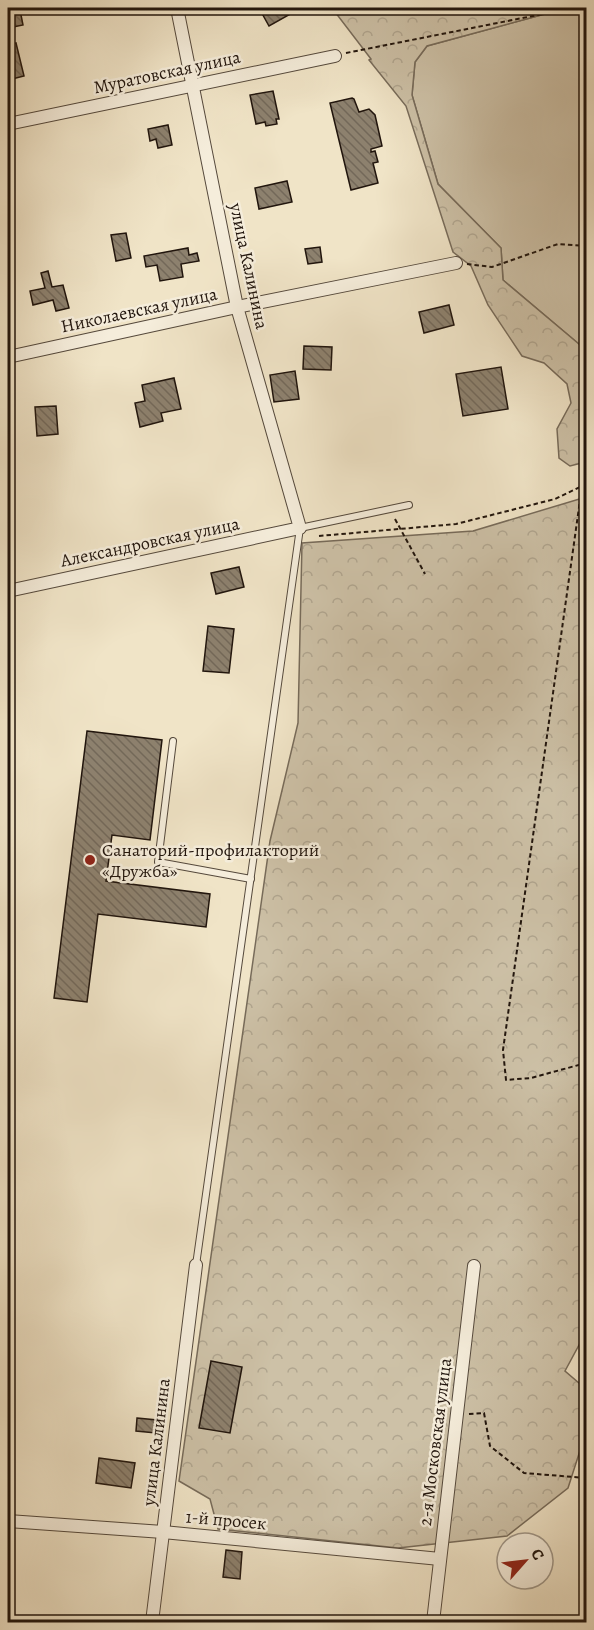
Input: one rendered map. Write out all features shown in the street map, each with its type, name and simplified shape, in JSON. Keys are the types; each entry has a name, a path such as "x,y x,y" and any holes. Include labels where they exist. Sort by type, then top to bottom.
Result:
{"street":[{"name":"улица Калинина","path":"177,8 237,307 300,528"},
{"name":"Муратовская улица","path":"8,124 335,56"},
{"name":"Николаевская улица","path":"8,357 237,307 456,263"},
{"name":"Александровская улица","path":"8,591 300,528"},
{"name":"улица Калинина","path":"152,1623 196,1265"},
{"name":"2-я Московская улица","path":"433,1623 445,1559 457,1415 474,1266"},
{"name":"1-й просек","path":"8,1521 445,1559"}],"lane":[{"path":"196,1265 300,528 409,505"},
{"path":"173,741 158,862 250,879"}],"path":[{"path":"335,56 573,8"},
{"path":"456,263 492,267 558,244 586,246"},
{"path":"586,437 582,486 503,1050 506,1080 531,1078 586,1063"},
{"path":"320,536 456,524 555,499 582,486 586,481"},
{"path":"395,519 425,574"},
{"path":"457,1415 484,1413 490,1446 524,1473 586,1478"}],"green space":[{"path":"332,8 567,8 427,46 415,62 412,95 438,184 501,248 503,280 586,350 586,462 570,466 559,458 557,429 571,403 567,384 544,363 522,356 488,305 471,266 453,252 406,106 369,60 371,59"},
{"path":"567,8 586,8 586,350 503,280 501,248 438,184 412,95 415,62 427,46"},
{"path":"586,497 586,1332 565,1371 586,1389 586,1432 568,1488 513,1531 495,1531 495,1537 398,1548 218,1529 210,1499 179,1481 270,841 298,723 302,543 473,531"}],"building":[{"path":"8,8 29,8 20,10 23,25 8,28"},
{"path":"259,8 292,8 294,12 269,26"},
{"path":"16,43 24,76 8,80 8,45"},
{"path":"273,91 279,119 276,119 277,124 266,126 265,122 256,124 250,95"},
{"path":"352,98 359,112 369,109 375,115 382,146 371,149 371,152 375,151 378,162 373,163 378,183 351,190 330,103"},
{"path":"168,125 172,145 158,148 156,139 150,141 148,129"},
{"path":"287,181 292,202 259,209 255,188"},
{"path":"126,233 131,258 116,261 111,235"},
{"path":"320,247 322,262 308,264 305,249"},
{"path":"188,248 189,255 197,253 199,261 181,264 183,277 160,281 157,265 146,267 144,256"},
{"path":"48,271 52,287 63,285 69,308 56,311 53,300 33,305 30,291 45,288 41,273"},
{"path":"449,305 454,325 424,333 419,312"},
{"path":"304,346 332,347 331,370 303,369"},
{"path":"501,367 508,409 463,416 456,374"},
{"path":"295,371 299,399 274,402 270,375"},
{"path":"174,378 181,409 161,413 163,421 140,427 135,403 145,401 142,385"},
{"path":"56,406 58,434 37,436 35,407"},
{"path":"239,567 244,587 216,594 211,573"},
{"path":"208,626 234,629 229,673 203,671"},
{"name":"Санаторий-профилакторий «Дружба»","path":"87,731 162,740 150,840 112,835 106,881 210,894 206,927 98,914 87,1002 54,998"},
{"path":"211,1361 242,1367 230,1433 199,1428"},
{"path":"137,1418 157,1420 156,1433 136,1431"},
{"path":"99,1458 135,1463 131,1488 96,1483"},
{"path":"226,1550 242,1552 240,1579 223,1577"}],"place":[{"name":"Санаторий-профилакторий «Дружба»","path":"90,860"}]}
